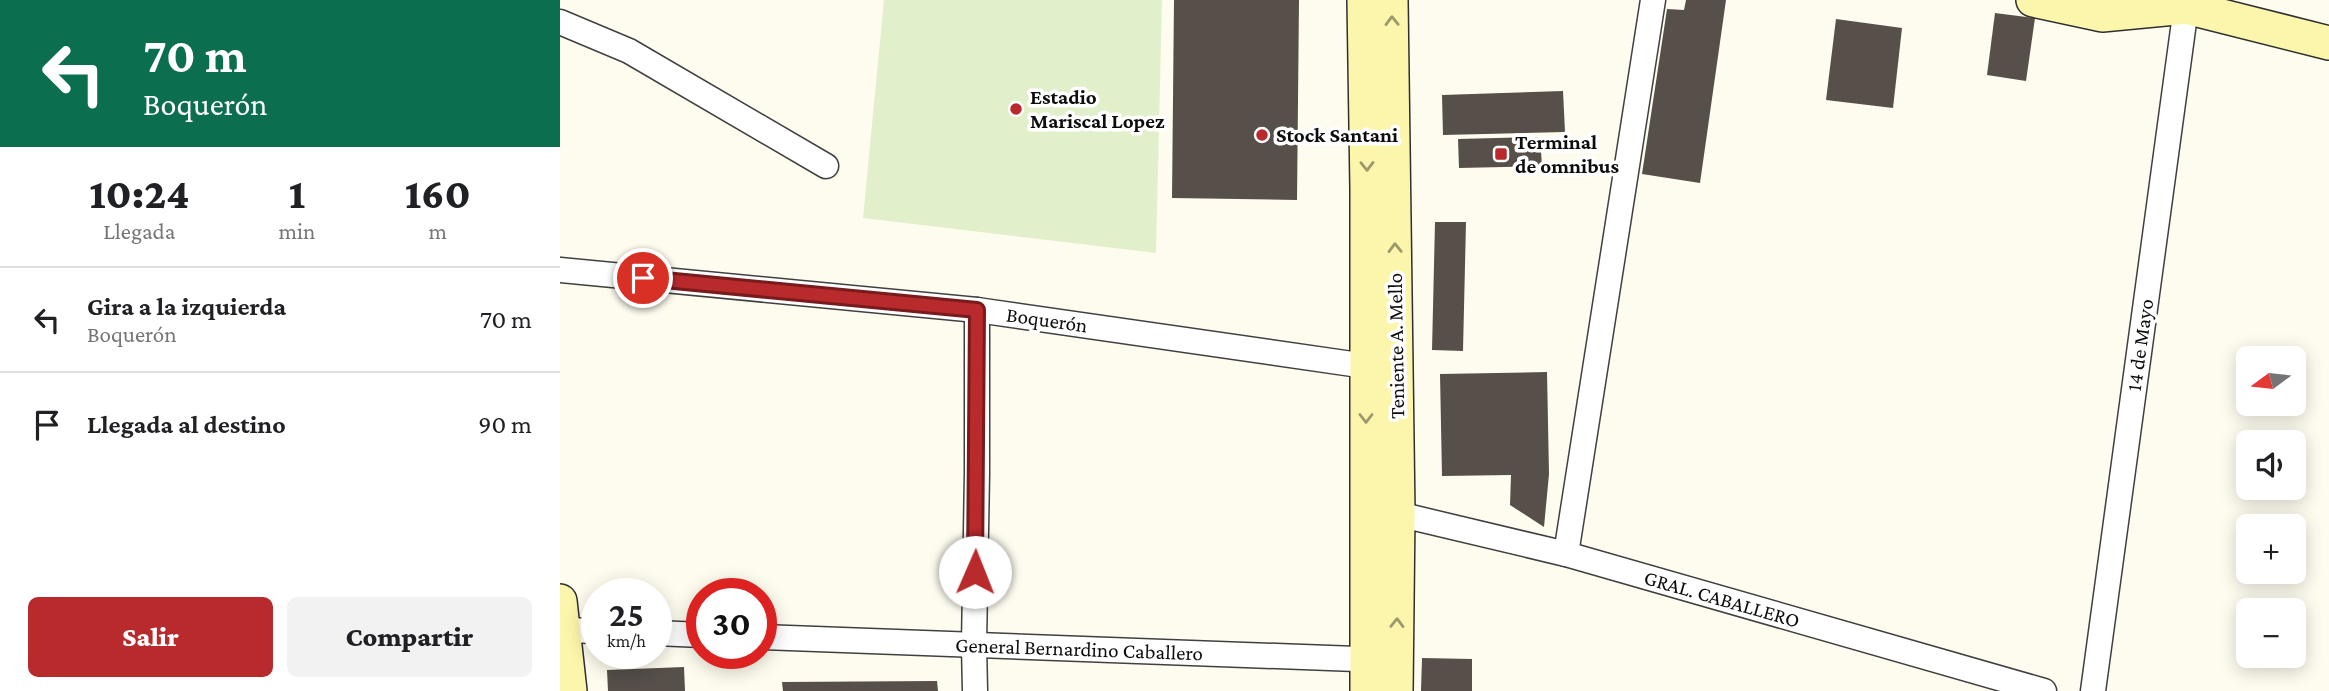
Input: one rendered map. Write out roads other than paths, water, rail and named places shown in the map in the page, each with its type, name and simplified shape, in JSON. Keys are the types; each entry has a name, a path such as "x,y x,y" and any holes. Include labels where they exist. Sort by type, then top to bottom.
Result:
{"street":[{"name":"Teniente A. Mello","path":"1364,0 1366,366 1381,676"},
{"name":"Teniente A. Mello","path":"1381,676 1398,514 1391,0"},
{"path":"1566,554 1653,0"},
{"path":"2033,0 2102,15 2182,2 2329,43"},
{"name":"14 de Mayo","path":"2093,691 2182,2"},
{"path":"560,22 629,51 826,166"},
{"name":"Boquerón","path":"560,270 977,310 1366,366"},
{"path":"975,691 977,310"},
{"name":"GRAL. CABALLERO","path":"1398,514 1566,554 2044,691"},
{"path":"570,691 561,620 581,626"},
{"name":"General Bernardino Caballero","path":"777,638 974,645 1381,676"}],"place":[{"name":"Estadio Mariscal Lopez","path":"1016,109"},
{"name":"Stock Santani","path":"1262,135"},
{"name":"Terminal de omnibus","path":"1501,154"}]}
